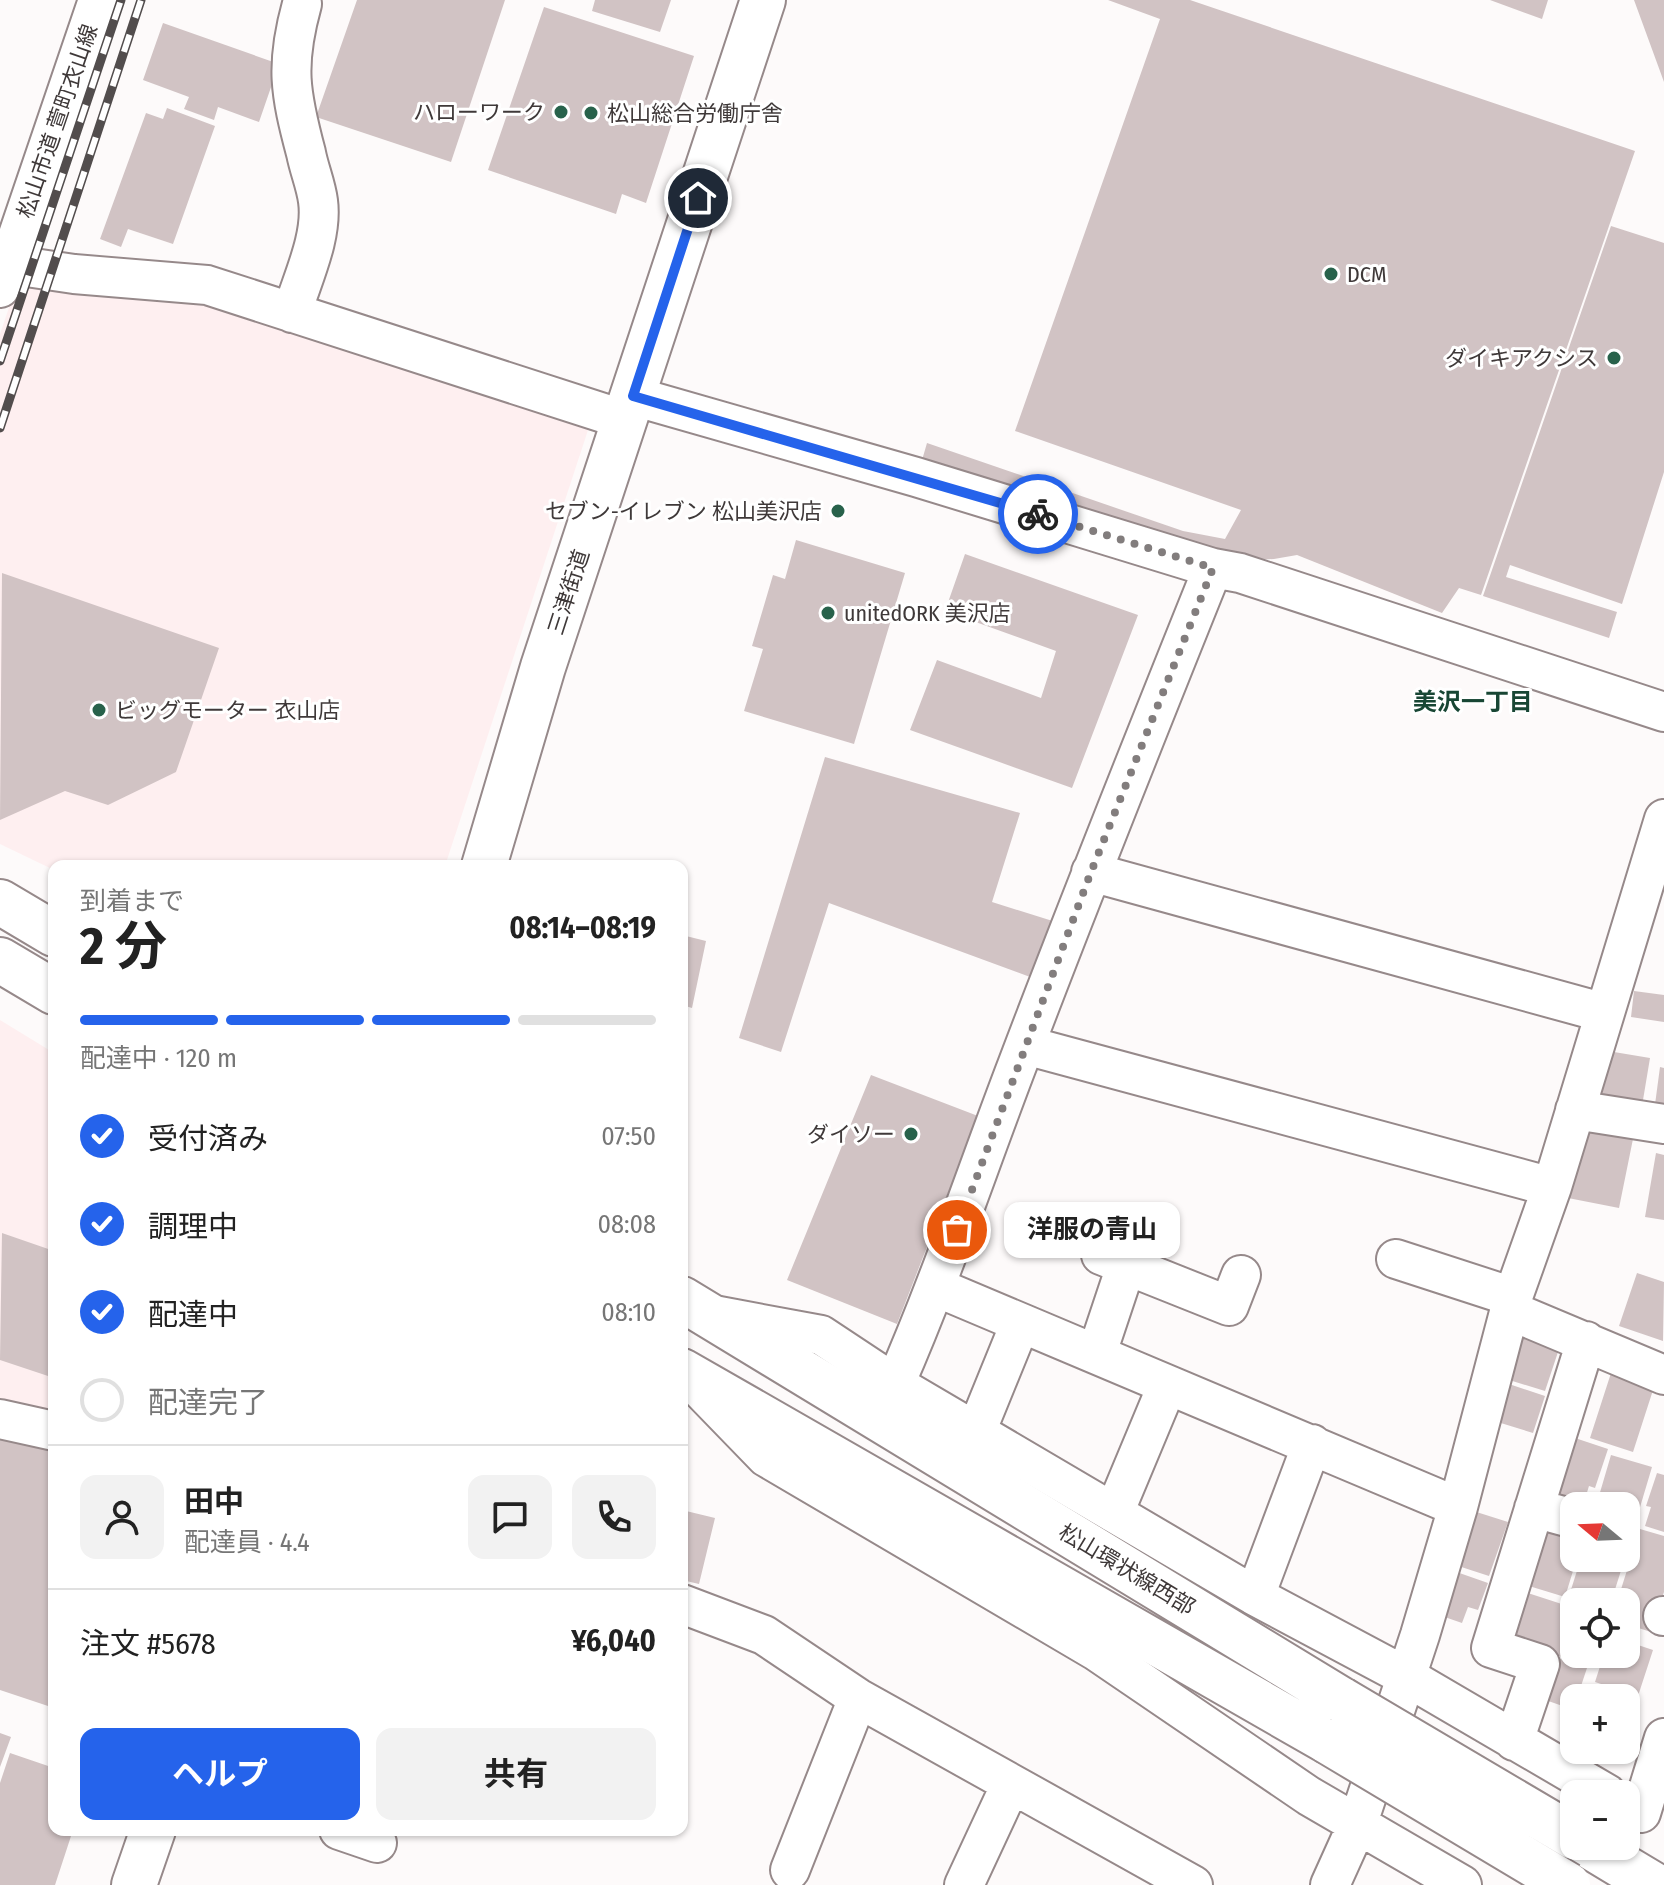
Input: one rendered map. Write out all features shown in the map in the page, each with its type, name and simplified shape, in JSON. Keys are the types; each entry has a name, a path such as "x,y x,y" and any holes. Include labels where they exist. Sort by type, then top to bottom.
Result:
{"street":[{"name":"松山市道 萱町衣山線","path":"3,272 98,0"},
{"name":"三津街道","path":"486,860 543,667 763,0"},
{"path":"292,313 316,235 319,202 294,110 289,68 294,31 302,4"},
{"path":"3,272 207,285 292,313 629,408 916,477 1213,568 1240,573 1664,712"},
{"path":"895,1384 936,1287 1091,872 1213,568"},
{"path":"1330,1885 1358,1823 1407,1677 1458,1507 1511,1303 1552,1187 1664,819"},
{"path":"1091,872 1605,1013"},
{"path":"0,902 48,930"},
{"path":"0,960 48,988"},
{"path":"1025,1045 1552,1187"},
{"path":"1575,1110 1664,1124"},
{"path":"1396,1259 1511,1303 1586,1341 1664,1375"},
{"path":"1097,1353 1114,1260 1229,1306 1241,1275"},
{"path":"936,1287 1458,1507"},
{"path":"695,1307 821,1335 895,1384 1255,1596 1407,1677 1582,1780"},
{"name":"松山環状線西部","path":"695,1307 1560,1829"},
{"path":"976,1432 1020,1324"},
{"path":"1514,1741 1540,1664 1491,1648 1586,1341"},
{"path":"688,1374 1327,1741 1568,1885"},
{"path":"688,1377 766,1457 1096,1651 1309,1796 1462,1885"},
{"path":"1114,1513 1167,1386"},
{"path":"0,1419 48,1430"},
{"path":"1255,1596 1312,1444"},
{"path":"1534,1508 1560,1515"},
{"path":"688,1606 764,1635 858,1698 1193,1885"},
{"path":"790,1870 858,1698"},
{"path":"1644,1815 1664,1738"},
{"path":"964,1885 1011,1784"},
{"path":"134,1885 151,1836"},
{"path":"357,1836 377,1843"},
{"path":"1612,1860 1654,1885"}],"shaded area":[{"path":"21,272 224,302 590,424 447,860 48,860 48,867 0,844 0,334"},
{"path":"0,1020 48,1049 48,1423 0,1412"}],"building":[{"path":"357,0 505,0 451,162 316,117"},
{"path":"595,0 671,0 660,32 592,11"},
{"name":"DCM","path":"1108,0 1190,0 1635,151 1481,595 1459,588 1442,613 1297,555 1218,562 920,467 927,443 1183,531 1225,539 1241,510 1015,431 1160,19"},
{"path":"1490,0 1548,0 1542,19"},
{"path":"1634,0 1664,0 1664,82"},
{"name":"松山総合労働庁舎","path":"544,7 694,56 646,203 622,194 616,214 488,170"},
{"path":"163,23 279,64 259,122 218,107 214,120 184,109 189,97 143,80"},
{"path":"167,108 215,126 173,244 128,229 121,247 100,239 146,113 163,119"},
{"name":"ダイキアクシス","path":"1611,226 1664,243 1664,472 1622,604 1510,565 1506,577 1617,612 1609,638 1483,596"},
{"name":"unitedORK 美沢店","path":"796,540 905,573 854,744 744,711 763,649 752,646 773,575 785,579"},
{"path":"965,554 1138,615 1072,788 910,730 937,660 1041,698 1056,651 945,611"},
{"name":"ビッグモーター 衣山店","path":"2,573 219,648 176,772 108,805 65,791 0,820"},
{"path":"825,757 1020,813 992,902 1059,923 1041,981 829,903 781,1052 739,1038"},
{"path":"688,936 706,941 692,1008 688,1007"},
{"path":"1634,991 1664,995 1664,1022 1631,1017"},
{"path":"1608,1051 1650,1058 1642,1106 1600,1098"},
{"path":"1660,1067 1664,1068 1664,1114 1654,1112"},
{"path":"871,1075 978,1116 897,1324 787,1280"},
{"path":"1583,1124 1634,1134 1619,1208 1568,1198"},
{"path":"1656,1153 1664,1155 1664,1220 1645,1217"},
{"path":"2,1233 48,1249 48,1376 0,1360"},
{"path":"1637,1273 1664,1282 1663,1341 1619,1326"},
{"path":"1523,1327 1562,1340 1545,1391 1506,1379"},
{"path":"1611,1373 1654,1387 1633,1452 1590,1438"},
{"path":"1503,1382 1545,1396 1533,1433 1491,1420"},
{"path":"0,1433 48,1444 48,1706 0,1690"},
{"path":"1563,1434 1608,1449 1595,1488 1589,1486 1587,1492 1560,1492 1560,1495 1545,1490"},
{"path":"1611,1455 1652,1467 1640,1507 1640,1492 1600,1492"},
{"path":"1657,1473 1664,1475 1664,1532 1645,1526 1651,1507 1646,1506"},
{"path":"1467,1509 1508,1522 1489,1576 1449,1563"},
{"path":"688,1511 715,1518 699,1584 688,1581"},
{"path":"1544,1525 1560,1530 1560,1572 1573,1572 1568,1588 1560,1588 1560,1595 1519,1583"},
{"path":"1640,1529 1664,1536 1664,1592 1651,1632 1640,1628 1640,1588 1621,1588 1626,1572 1640,1572"},
{"path":"1448,1569 1488,1583 1478,1610 1468,1607 1462,1623 1433,1613"},
{"path":"1577,1572 1621,1572 1615,1588 1572,1588"},
{"path":"1522,1591 1560,1603 1560,1656 1506,1639"},
{"path":"1640,1646 1653,1650 1640,1690 1640,1684 1595,1682 1600,1668 1640,1668"},
{"path":"1548,1655 1560,1659 1560,1668 1587,1668 1582,1684 1560,1684 1560,1705 1534,1696"},
{"path":"0,1733 11,1737 0,1767"},
{"path":"10,1753 48,1766 48,1836 71,1836 55,1885 0,1885 0,1783"}],"railway":[{"path":"0,361 121,0"},
{"path":"0,428 141,0"}],"way so far":[{"path":"957,1230 1091,872 1213,568 1038,514"}],"place":[{"name":"ハローワーク","path":"561,112"},
{"name":"松山総合労働庁舎","path":"591,113"},
{"name":"DCM","path":"1331,274"},
{"name":"ダイキアクシス","path":"1614,358"},
{"name":"セブン-イレブン 松山美沢店","path":"838,511"},
{"name":"unitedORK 美沢店","path":"828,613"},
{"name":"ビッグモーター 衣山店","path":"99,710"},
{"name":"ダイソー","path":"911,1134"},
{"name":"洋服の青山","path":"957,1230"}],"district":[{"name":"美沢一丁目","path":"1473,702"}],"route":[{"path":"698,198 633,396 1038,514"}]}
